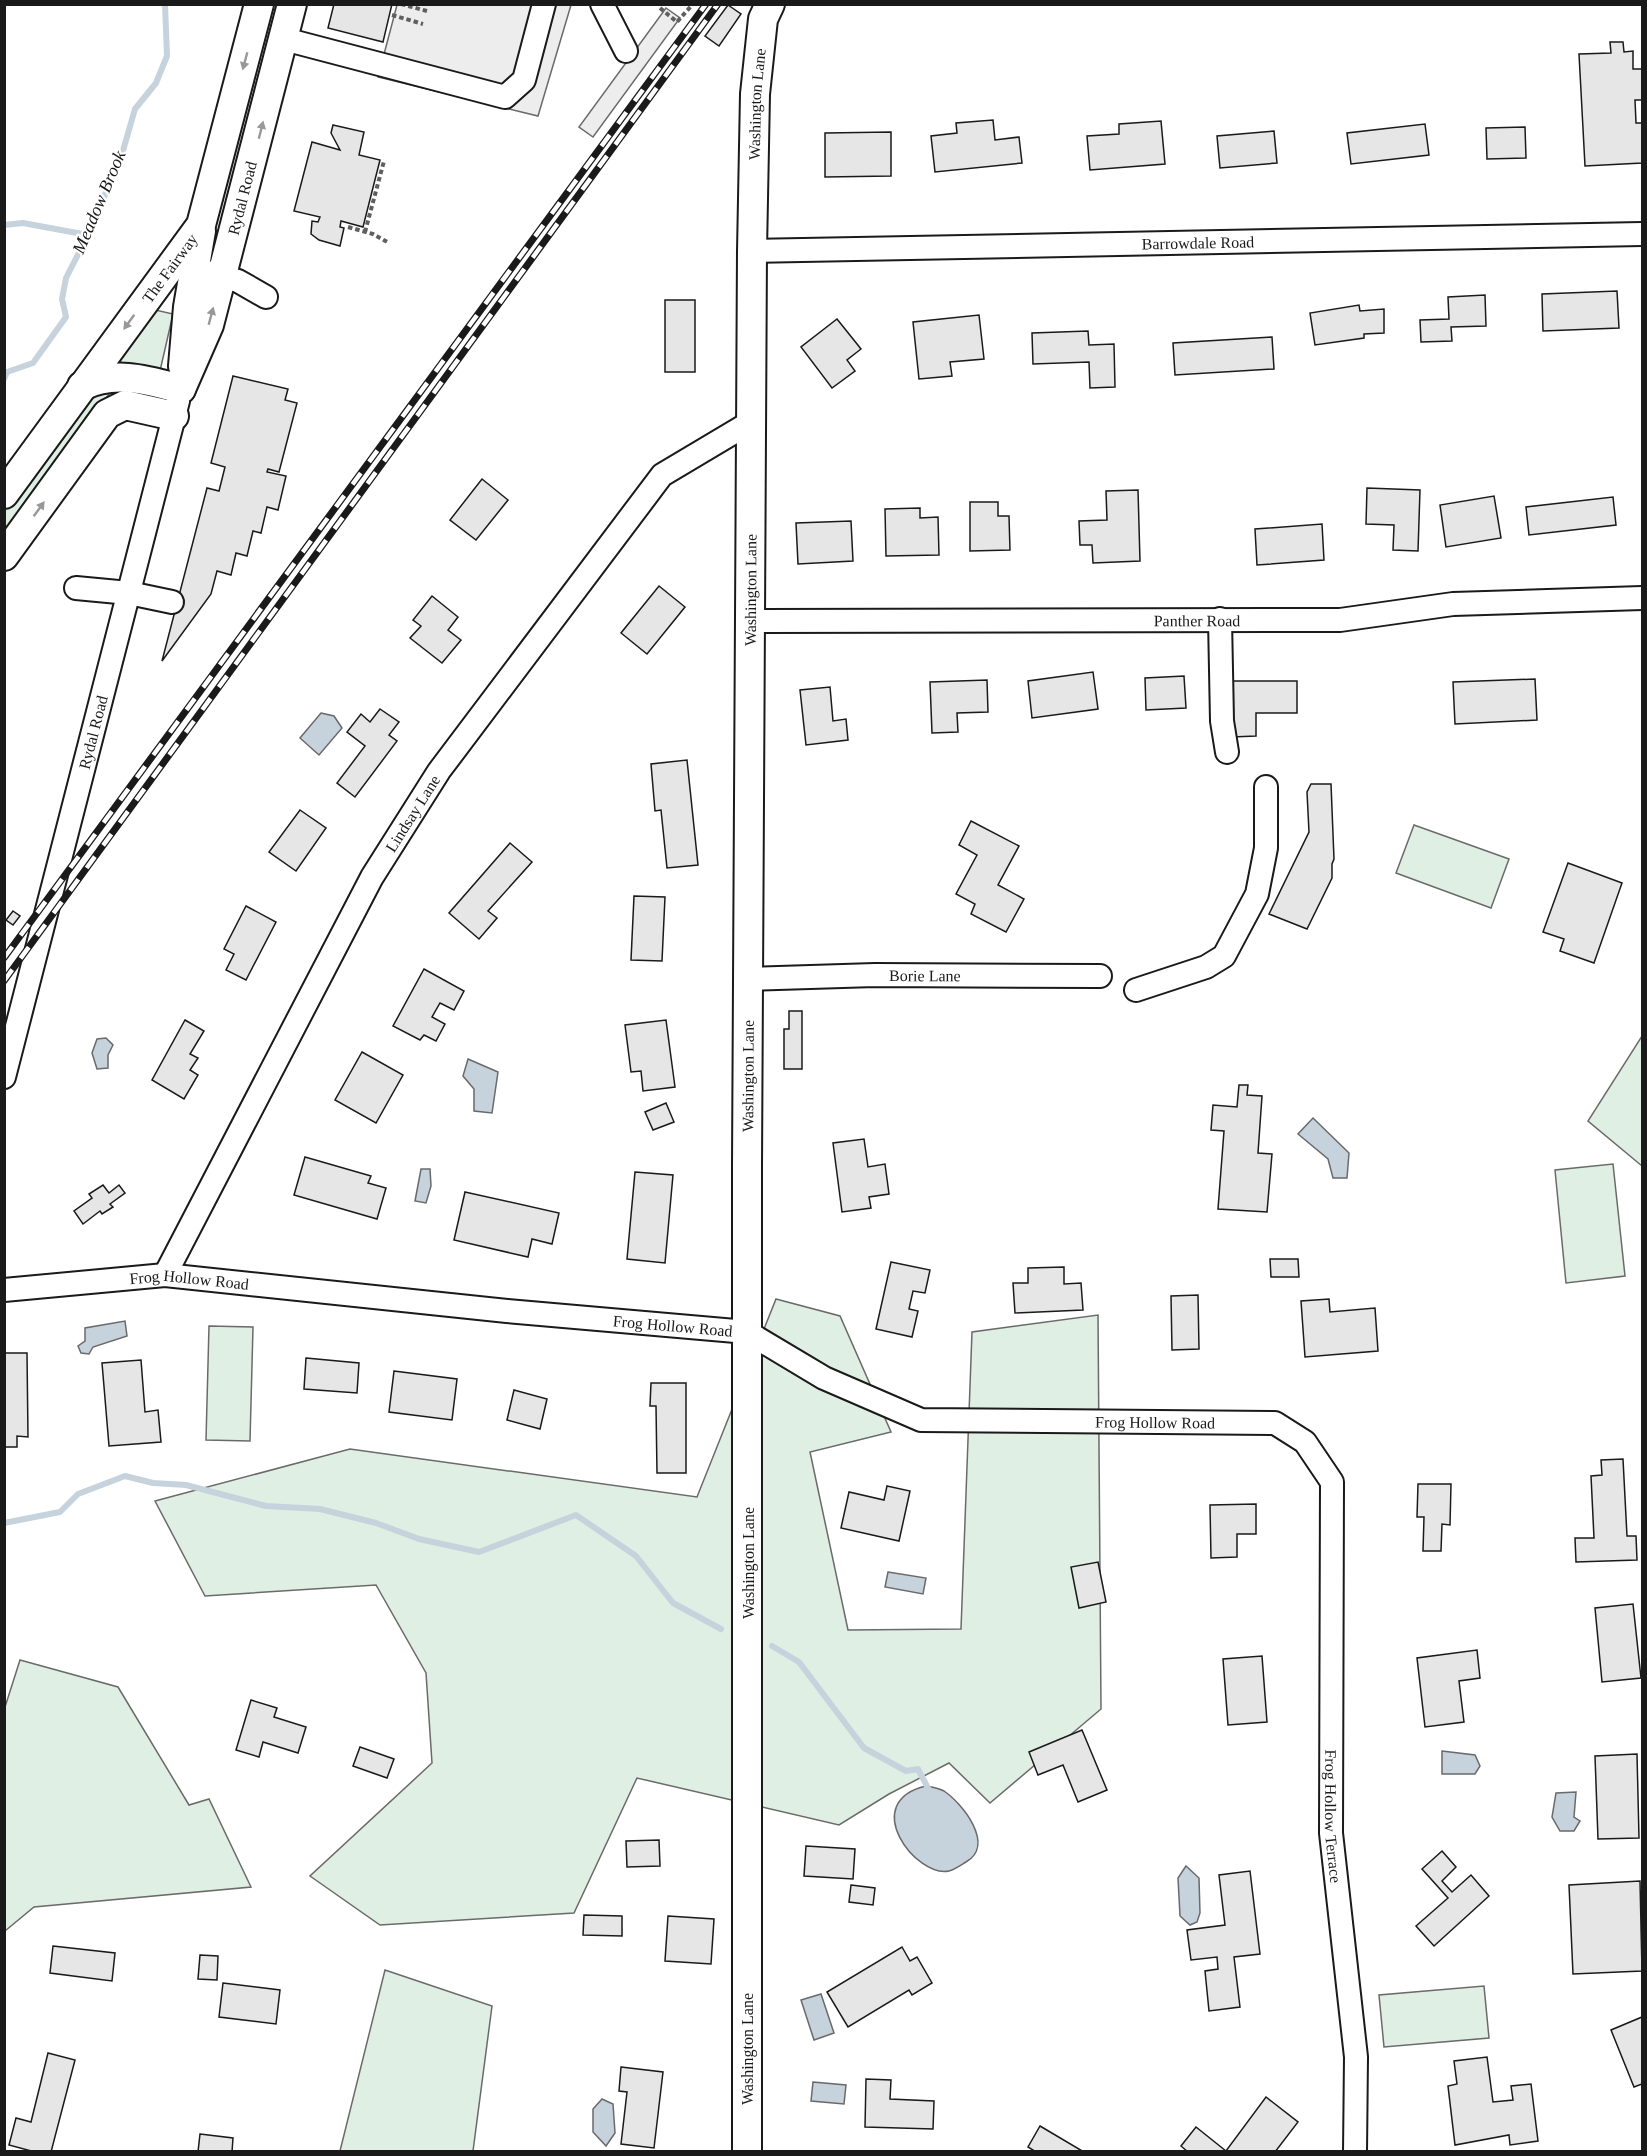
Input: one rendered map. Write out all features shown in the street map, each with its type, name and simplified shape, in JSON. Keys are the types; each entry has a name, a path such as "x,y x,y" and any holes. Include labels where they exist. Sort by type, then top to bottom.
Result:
{"main road":[{"name":"The Fairway","path":"4,495 201,225 260,4"},
{"name":"Rydal Road","path":"181,389 209,325 292,4"},
{"name":"Washington Lane","path":"747,2151 747,1332 752,251 755,94 763,20 771,4"},
{"name":"Rydal Road","path":"181,389 201,225"},
{"path":"82,386 96,379 123,377 181,389"},
{"path":"4,556 106,414 125,405 174,416"}],"street":[{"path":"284,39 506,97 524,80 543,4"},
{"path":"602,4 626,51"},
{"name":"Barrowdale Road","path":"752,251 1642,234"},
{"path":"195,267 238,281 266,297"},
{"name":"Rydal Road","path":"4,1077 181,389"},
{"name":"Lindsay Lane","path":"165,1275 372,877 439,771 662,475 751,422"},
{"path":"76,588 129,593 172,602"},
{"name":"Panther Road","path":"751,621 1340,620 1453,604 1642,598"},
{"path":"1220,619 1222,721 1227,752"},
{"path":"1136,990 1206,967 1224,956 1257,894 1266,848 1266,787"},
{"name":"Borie Lane","path":"748,979 875,975 1100,976"},
{"name":"Frog Hollow Road","path":"4,1290 165,1275 507,1311 747,1332 824,1378 921,1420 1275,1423 1305,1442 1332,1482"},
{"name":"Frog Hollow Terrace","path":"1332,1482 1331,1833 1356,2057 1355,2151"}],"path":[{"path":"401,4 426,11"},
{"path":"660,8 677,22 693,4"},
{"path":"392,15 423,24"},
{"path":"365,232 384,161"},
{"path":"348,227 389,243"}],"green space":[{"path":"151,309 173,314 160,371 114,361"},
{"path":"114,391 109,394 5,537 5,508 77,407 91,395"},
{"path":"1414,825 1509,859 1491,908 1396,873"},
{"path":"1642,1036 1642,1166 1588,1121"},
{"path":"1613,1164 1625,1276 1566,1283 1555,1170"},
{"path":"776,1299 840,1316 891,1432 810,1452 848,1630 961,1629 972,1332 1098,1315 1101,1709 990,1803 949,1763 889,1794 839,1825 637,1778 574,1913 380,1925 310,1876 432,1763 426,1673 376,1585 205,1596 155,1501 350,1449 697,1497"},
{"path":"209,1326 253,1327 250,1441 206,1440"},
{"path":"20,1660 118,1687 189,1805 209,1799 251,1887 34,1907 5,1931 5,1707"},
{"path":"385,1970 492,2006 473,2151 340,2151"},
{"path":"1484,1986 1489,2038 1384,2047 1379,1995"}],"shaded area":[{"path":"397,5 571,5 538,116 378,77"},
{"path":"666,8 680,18 593,137 579,127"},
{"path":"321,713 334,716 342,728 319,755 300,738"},
{"path":"106,1038 113,1045 108,1055 108,1068 97,1069 92,1053 97,1039"},
{"path":"468,1059 498,1072 492,1113 474,1111 474,1089 463,1076"},
{"path":"1313,1118 1349,1153 1347,1178 1333,1178 1328,1159 1298,1134"},
{"path":"421,1169 430,1169 431,1186 426,1203 415,1201"},
{"path":"125,1321 127,1336 93,1347 89,1354 81,1353 78,1346 85,1341 85,1328"},
{"path":"888,1572 926,1578 923,1594 885,1587"},
{"path":"1442,1751 1475,1755 1480,1766 1475,1774 1442,1774"},
{"path":"926,1786 942,1790 951,1797 967,1814 977,1835 978,1845 974,1855 949,1871 936,1870 922,1863 909,1851 900,1837 895,1822 896,1807 906,1795"},
{"path":"1576,1792 1574,1817 1580,1821 1574,1831 1560,1831 1552,1817 1556,1793"},
{"path":"1186,1866 1199,1878 1200,1913 1197,1922 1190,1925 1180,1916 1178,1878"},
{"path":"821,1994 834,2033 814,2040 801,2000"},
{"path":"813,2082 846,2085 844,2104 811,2101"},
{"path":"602,2099 613,2104 615,2133 606,2146 593,2132 593,2109"}],"building":[{"path":"334,4 392,4 383,42 328,28"},
{"path":"728,5 741,14 719,46 705,36"},
{"path":"1610,42 1623,42 1624,52 1633,51 1633,69 1642,69 1642,100 1635,100 1636,123 1642,123 1642,163 1585,166 1579,54 1611,53"},
{"path":"993,120 995,140 1019,137 1022,163 935,172 931,136 957,133 956,123"},
{"path":"1161,121 1165,164 1090,170 1087,136 1119,134 1119,124"},
{"path":"1425,124 1429,155 1351,164 1347,133"},
{"path":"333,125 364,132 359,155 380,160 363,227 341,221 340,227 344,228 340,246 319,240 311,234 312,221 318,222 320,217 294,211 312,142 340,150 331,133"},
{"path":"1525,127 1526,158 1487,159 1486,128"},
{"path":"1274,131 1277,163 1220,168 1217,136"},
{"path":"891,132 891,176 825,177 825,133"},
{"path":"1617,291 1619,328 1543,331 1542,294"},
{"path":"1485,295 1486,326 1451,327 1452,341 1421,342 1420,320 1449,319 1448,297"},
{"path":"665,300 695,300 695,372 665,372"},
{"path":"1359,305 1360,311 1384,309 1384,333 1364,334 1364,338 1315,345 1310,313"},
{"path":"979,315 984,359 950,362 952,376 919,379 913,322"},
{"path":"837,319 861,349 847,360 855,371 832,388 801,347"},
{"path":"1088,331 1089,345 1114,344 1115,387 1090,388 1089,362 1033,364 1032,333"},
{"path":"1272,337 1274,369 1175,375 1173,343"},
{"path":"233,376 288,389 285,400 297,403 279,472 268,469 267,472 286,476 278,510 267,507 261,533 253,531 247,556 236,553 231,575 217,571 211,594 162,661 207,488 219,491 225,467 211,463"},
{"path":"482,479 508,500 476,540 450,520"},
{"path":"1367,488 1420,490 1418,551 1393,550 1394,525 1366,524"},
{"path":"1138,490 1140,561 1093,563 1092,545 1080,545 1079,521 1107,520 1106,491"},
{"path":"1494,496 1501,538 1446,547 1440,505"},
{"path":"1613,497 1616,525 1529,535 1526,507"},
{"path":"970,502 998,502 998,516 1009,516 1010,550 970,551"},
{"path":"920,508 920,518 938,517 939,555 886,556 885,509"},
{"path":"851,521 853,561 798,564 796,523"},
{"path":"1322,524 1324,560 1257,565 1255,529"},
{"path":"659,586 685,607 647,654 621,633"},
{"path":"432,596 458,617 448,630 461,640 442,663 410,638 421,626 413,620"},
{"path":"1093,672 1098,709 1032,718 1028,681"},
{"path":"1184,676 1186,708 1146,710 1145,678"},
{"path":"1535,679 1537,720 1455,724 1453,682"},
{"path":"987,680 988,712 957,713 958,732 932,733 930,682"},
{"path":"1231,681 1297,681 1297,713 1256,713 1256,736 1232,737"},
{"path":"830,687 833,721 846,719 848,740 806,745 800,690"},
{"path":"380,709 399,722 389,735 397,741 355,797 337,783 365,746 347,732 361,714 370,722"},
{"path":"687,760 698,865 667,868 661,810 655,811 651,764"},
{"path":"1311,784 1331,784 1334,859 1332,878 1307,929 1269,914 1309,832 1307,792"},
{"path":"300,810 326,828 296,871 269,852"},
{"path":"971,821 1019,846 998,885 1024,899 1006,932 971,914 975,904 956,894 977,855 959,845"},
{"path":"510,843 532,862 488,911 497,918 479,939 449,913"},
{"path":"1568,863 1622,883 1594,963 1560,951 1564,939 1543,932"},
{"path":"634,896 665,897 662,961 631,960"},
{"path":"246,906 276,922 246,980 226,970 234,954 224,949"},
{"path":"13,911 20,916 13,925 6,920"},
{"path":"424,969 464,991 454,1010 440,1003 432,1017 445,1024 436,1041 424,1035 420,1040 393,1026"},
{"path":"789,1011 802,1011 802,1069 784,1069 784,1029 789,1029"},
{"path":"185,1020 204,1031 190,1054 198,1058 190,1070 198,1075 184,1099 152,1080"},
{"path":"666,1020 675,1087 643,1091 641,1071 631,1072 625,1025"},
{"path":"362,1052 403,1075 376,1123 335,1100"},
{"path":"1239,1085 1248,1085 1247,1095 1262,1096 1258,1153 1272,1154 1267,1212 1218,1209 1224,1131 1211,1130 1213,1105 1237,1107"},
{"path":"666,1103 674,1122 653,1130 645,1112"},
{"path":"864,1139 868,1167 885,1164 889,1194 869,1197 871,1208 842,1212 833,1143"},
{"path":"305,1157 371,1176 368,1183 386,1188 377,1219 294,1195"},
{"path":"635,1172 673,1175 665,1263 627,1259"},
{"path":"103,1185 109,1193 119,1185 125,1193 110,1204 113,1207 102,1214 100,1211 83,1224 74,1211 92,1198 89,1194"},
{"path":"465,1192 559,1213 552,1244 532,1239 528,1257 454,1240"},
{"path":"1270,1259 1298,1259 1299,1277 1271,1277"},
{"path":"891,1262 930,1270 925,1293 913,1291 909,1309 918,1311 912,1337 876,1329"},
{"path":"1064,1267 1064,1284 1081,1283 1083,1310 1015,1313 1013,1283 1028,1283 1028,1268"},
{"path":"1198,1295 1199,1349 1172,1350 1171,1296"},
{"path":"1329,1299 1330,1312 1375,1308 1378,1351 1305,1357 1301,1301"},
{"path":"4,1353 27,1353 28,1437 17,1436 17,1447 4,1447"},
{"path":"306,1358 359,1363 357,1393 304,1389"},
{"path":"141,1360 145,1412 158,1410 161,1442 109,1446 102,1363"},
{"path":"394,1371 457,1379 452,1420 389,1412"},
{"path":"651,1383 686,1383 686,1473 657,1473 656,1406 650,1406"},
{"path":"514,1390 547,1399 540,1429 507,1420"},
{"path":"1623,1459 1627,1536 1636,1536 1637,1560 1576,1562 1575,1538 1594,1538 1591,1476 1602,1475 1601,1460"},
{"path":"1418,1484 1451,1484 1450,1525 1442,1524 1441,1551 1423,1551 1424,1517 1417,1517"},
{"path":"887,1486 910,1491 899,1541 841,1528 849,1492 884,1500"},
{"path":"1256,1504 1256,1534 1237,1534 1237,1557 1211,1558 1210,1505"},
{"path":"1098,1562 1106,1602 1079,1608 1071,1567"},
{"path":"1633,1604 1641,1678 1602,1682 1595,1608"},
{"path":"1477,1650 1480,1678 1459,1681 1464,1722 1425,1727 1417,1658"},
{"path":"1262,1656 1267,1722 1228,1725 1223,1659"},
{"path":"251,1700 277,1708 274,1717 306,1727 298,1753 263,1742 259,1757 236,1750"},
{"path":"1082,1730 1107,1790 1078,1802 1063,1765 1038,1775 1029,1752"},
{"path":"360,1747 394,1759 387,1778 353,1766"},
{"path":"1637,1754 1639,1838 1598,1839 1595,1756"},
{"path":"659,1840 660,1866 627,1867 626,1841"},
{"path":"806,1846 855,1849 853,1879 804,1876"},
{"path":"1442,1851 1456,1867 1442,1881 1452,1892 1471,1875 1489,1896 1434,1946 1416,1926 1448,1898 1422,1869"},
{"path":"1250,1871 1260,1954 1234,1957 1240,2007 1209,2011 1205,1971 1218,1969 1217,1957 1191,1960 1187,1930 1225,1925 1219,1875"},
{"path":"1640,1881 1642,1971 1573,1974 1569,1885"},
{"path":"851,1885 875,1888 873,1905 849,1902"},
{"path":"584,1915 622,1916 622,1936 583,1935"},
{"path":"668,1916 714,1919 711,1964 665,1961"},
{"path":"53,1946 115,1953 112,1981 50,1973"},
{"path":"902,1947 910,1961 917,1957 932,1983 912,1995 909,1990 848,2027 827,1992"},
{"path":"200,1955 218,1956 217,1980 198,1979"},
{"path":"223,1983 280,1990 276,2024 219,2017"},
{"path":"1642,2017 1642,2084 1634,2087 1611,2030"},
{"path":"48,2053 75,2060 51,2152 35,2152 9,2145 16,2118 31,2122"},
{"path":"1487,2057 1493,2102 1513,2100 1511,2086 1531,2084 1538,2141 1510,2145 1509,2135 1455,2145 1448,2086 1457,2084 1454,2061"},
{"path":"621,2067 663,2072 654,2148 621,2144 627,2092 619,2091"},
{"path":"866,2079 891,2080 890,2099 934,2101 933,2129 865,2127"},
{"path":"1266,2097 1298,2122 1275,2152 1188,2152 1181,2146 1196,2127 1226,2151"},
{"path":"1040,2126 1084,2152 1036,2152 1028,2147"},
{"path":"200,2134 233,2138 232,2152 198,2152"}],"waterway":[{"name":"Meadow Brook","path":"4,379 7,372 33,363 66,317 62,299 66,278 88,235 122,154 135,109 156,83 167,56 165,4"},
{"path":"4,225 23,223 88,235"},
{"path":"4,1523 60,1512 78,1494 125,1476 153,1483 186,1485 266,1506 320,1509 376,1523 419,1539 479,1552 576,1515 636,1556 673,1603 721,1629"},
{"path":"772,1646 799,1662 864,1748 906,1771 918,1769 930,1792"}],"railway":[{"path":"4,958 706,4"},
{"path":"4,981 718,4"}]}
